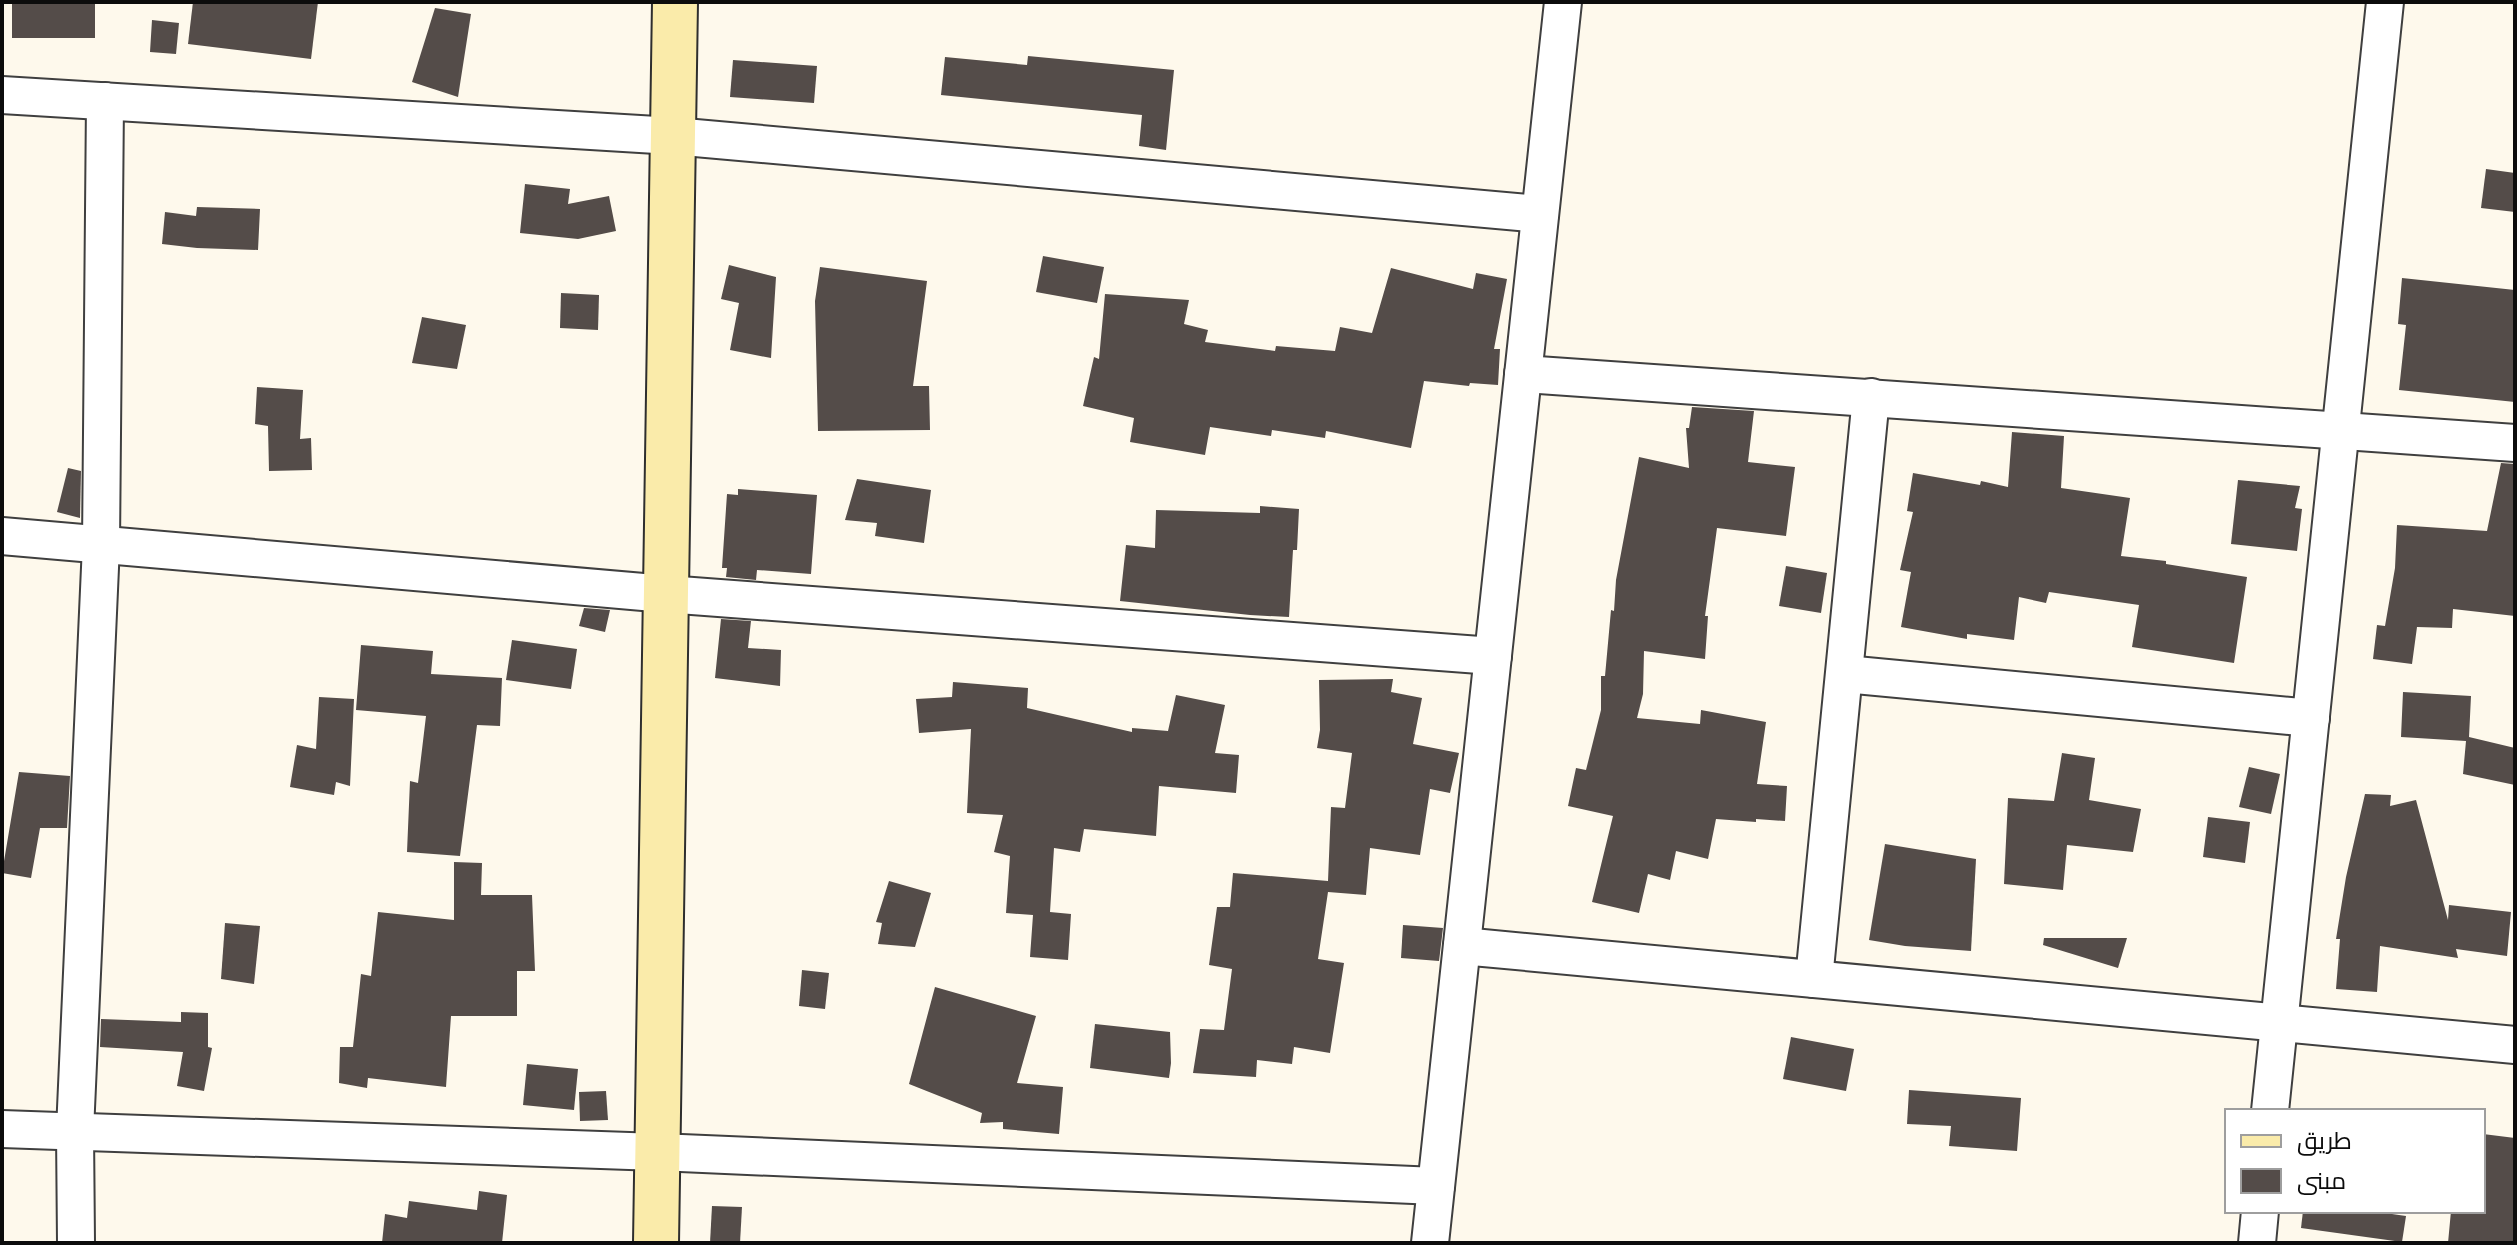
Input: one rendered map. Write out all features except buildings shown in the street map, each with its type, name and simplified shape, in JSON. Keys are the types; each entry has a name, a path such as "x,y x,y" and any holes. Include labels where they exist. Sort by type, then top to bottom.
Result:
{"main road":[{"path":"656,1243 675,2"}],"street":[{"path":"1430,1243 1563,2"},
{"path":"2270,1109 2385,2"},
{"path":"2,95 673,136 1540,214"},
{"path":"76,1243 75,1131 101,545 105,101"},
{"path":"1523,374 2515,443"},
{"path":"1814,979 1871,397"},
{"path":"2,536 666,594 1493,656"},
{"path":"1845,674 2311,718"},
{"path":"1462,946 2515,1045"},
{"path":"2,1129 658,1152 1436,1186"},
{"path":"2257,1243 2260,1213"}]}
